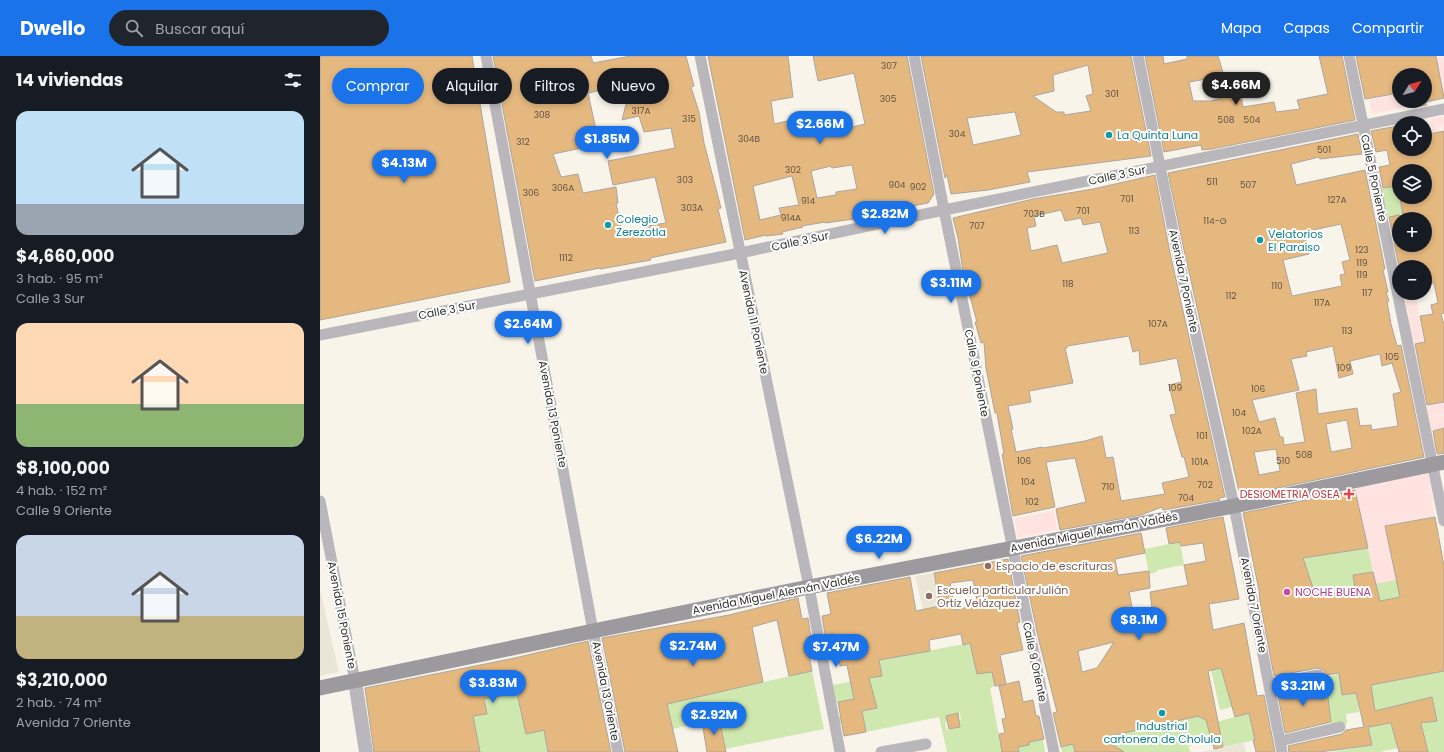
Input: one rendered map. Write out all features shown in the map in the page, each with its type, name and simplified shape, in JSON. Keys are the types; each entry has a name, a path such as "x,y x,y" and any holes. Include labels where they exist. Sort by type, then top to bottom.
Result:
{"main road":[{"name":"Avenida Miguel Alemán Valdés","path":"320,688 809,587 1234,506 1438,463"}],"street":[{"name":"Avenida 13 Poniente","path":"486,56 593,631"},
{"name":"Avenida 11 Poniente","path":"700,56 809,587 840,752"},
{"name":"Calle 9 Poniente","path":"914,56 1012,548"},
{"name":"Avenida 7 Poniente","path":"1138,56 1160,166 1234,506"},
{"name":"Calle 5 Poniente","path":"1349,56 1438,463 1444,521"},
{"name":"Calle 3 Sur","path":"320,335 740,254 944,210 1444,109"},
{"name":"Avenida 15 Poniente","path":"320,501 323,533 355,681"},
{"name":"Avenida 7 Oriente","path":"1234,506 1281,747"},
{"name":"Calle 9 Oriente","path":"1012,548 1054,752"},
{"name":"Avenida 13 Oriente","path":"593,631 618,752"},
{"path":"1269,684 1319,676"},
{"path":"355,681 366,752"},
{"path":"1281,747 1340,727"},
{"path":"881,752 926,744"}],"shaded area":[{"path":"1444,56 1444,94 1437,58"},
{"path":"1392,95 1392,108 1401,108 1372,114 1369,100"},
{"path":"1444,116 1444,130 1442,126 1439,126 1440,132 1432,133 1432,119"},
{"path":"1406,300 1416,300 1419,314 1409,316"},
{"path":"1418,315 1424,342 1410,345 1407,330 1411,329 1409,329 1406,317"},
{"path":"1444,403 1444,414 1425,417 1422,407"},
{"path":"1444,415 1444,428 1428,431 1425,418"},
{"path":"1428,469 1435,517 1385,526 1396,580 1376,585 1355,489 1374,479"},
{"path":"1054,510 1057,530 1018,538 1014,519"},
{"name":"Escuela particularJulián Ortiz Velázquez","path":"933,573 940,606 923,610 915,576"},
{"path":"320,590 339,672 320,676"},
{"path":"1243,743 1246,752 1202,752"}],"green space":[{"path":"1392,187 1392,204 1401,204 1401,206 1413,212 1392,212 1392,216 1388,217 1381,189"},
{"path":"1180,542 1184,565 1157,570 1157,572 1149,574 1144,549"},
{"path":"1368,548 1373,572 1353,575 1355,588 1315,595 1306,567 1293,570 1292,560"},
{"path":"1444,570 1444,588 1358,605 1355,588"},
{"path":"970,643 977,674 992,672 995,686 990,688 1002,752 947,752 939,717 866,732 863,720 839,724 838,716 876,708 873,695 835,703 832,685 882,676 879,660","holes":["960,713 961,720 959,721 960,727 947,730 945,722 947,722 946,716"]},
{"path":"1221,664 1239,705 1220,710 1210,666"},
{"path":"812,671 824,729 725,749 719,718 673,729 667,704"},
{"path":"1444,671 1444,752 1428,752 1422,724 1437,721 1433,698 1375,711 1371,685"},
{"path":"1339,674 1342,695 1356,693 1359,712 1346,714 1347,724 1332,727 1328,698 1320,699 1317,679"},
{"path":"517,693 526,734 544,730 548,752 480,752 473,716 487,714 484,699"},
{"path":"1250,713 1255,740 1223,747 1220,734 1209,736 1211,741 1189,746 1190,752 1062,752 1061,747 1205,714 1208,724"},
{"path":"1391,724 1398,748 1380,752 1331,752 1372,745 1368,726"},
{"path":"1043,739 1045,752 1019,752 1018,747 1029,742"}],"building":[{"path":"320,56 472,56 474,68 432,68 432,104 480,104 510,282 320,320"},
{"path":"493,56 591,56 593,63 631,56 686,56 694,86 691,87 699,112 704,143 721,208 718,209 726,242 650,258 651,260 600,268 535,281 502,104 512,104 512,68 495,68","holes":["520,68 589,68 589,93 597,91 597,68 669,68 669,104 626,104 622,120 639,116 644,132 671,128 675,148 608,161 613,185 655,177 666,223 646,226 647,229 622,232 616,203 618,203 616,187 583,193 578,174 561,177 553,154 596,145 595,139 598,139 589,98 589,104 520,104"]},
{"path":"708,56 788,56 793,97 771,101 774,124 819,114 823,134 865,124 854,73 818,81 813,56 907,56 934,194 928,203 907,207 907,209 861,218 802,226 803,227 782,232 783,234 766,235 745,240","holes":["852,165 857,189 836,192 836,195 817,198 811,171 831,166 832,168","792,176 799,205 779,208 781,215 760,220 753,186"]},
{"path":"921,56 1131,56 1151,156 1027,172 1030,182 988,190 951,194 947,175 945,178","holes":["1088,65 1093,94 1086,96 1091,111 1064,115 1064,112 1056,112 1033,96 1054,91 1053,75","1015,112 1021,135 973,145 967,118"]},
{"path":"1145,56 1163,56 1164,64 1187,59 1187,56 1218,56 1224,76 1189,82 1193,101 1211,101 1228,96 1227,92 1240,90 1243,107 1274,102 1276,112 1300,109 1297,100 1328,94 1319,56 1342,56 1355,120 1212,149 1202,150 1201,145 1164,152"},
{"path":"1356,56 1436,56 1444,98 1432,101 1432,68 1392,68 1392,94 1365,99"},
{"path":"1392,127 1392,156 1432,156 1432,134 1444,131 1444,313 1441,314 1444,325 1444,402 1427,405 1415,344 1425,342 1420,316 1433,314 1431,305 1438,303 1434,283 1432,283 1432,260 1398,260 1396,252 1432,252 1432,212 1403,212 1401,204 1432,204 1432,164 1392,164 1392,187 1383,188 1379,167 1390,165 1387,150 1376,152 1371,131"},
{"path":"1358,134 1362,154 1320,159 1319,157 1291,164 1296,185 1365,170 1385,269 1383,270 1388,292 1386,292 1389,301 1387,301 1391,324 1397,346 1401,345 1424,457 1240,496 1168,173","holes":["1341,224 1350,260 1342,262 1345,274 1340,275 1342,286 1292,296 1283,260 1309,254 1304,232","1333,346 1339,378 1353,374 1350,361 1380,354 1382,366 1392,363 1401,392 1393,394 1398,426 1372,430 1371,425 1360,426 1357,408 1318,414 1316,389 1296,393 1305,442 1284,445 1283,437 1280,437 1275,418 1259,422 1252,400 1299,390 1291,359 1307,356 1306,352","1347,420 1352,448 1331,452 1326,424","1276,449 1280,471 1259,475 1254,452"]},
{"path":"1155,175 1170,253 1225,497 1219,498 1220,500 1163,510 1162,507 1141,515 1060,530 1056,509 1086,502 1075,458 1046,462 1055,507 1013,516 1002,454 1004,454 997,413 995,413 986,368 984,342 981,343 975,322 977,322 963,271 958,238 953,218 1033,199 1093,189","holes":["1061,210 1065,221 1081,218 1083,225 1100,222 1108,253 1062,263 1057,245 1031,251 1027,228 1036,226 1034,216","1129,336 1133,352 1139,350 1140,365 1177,358 1182,382 1169,385 1176,414 1170,415 1189,477 1162,483 1165,494 1121,501 1113,457 1106,458 1102,436 1085,441 1016,452 1008,406 1031,402 1029,391 1073,383 1065,348 1067,348 1067,346"]},
{"path":"1392,216 1392,232 1389,217"},
{"path":"1444,428 1444,453 1437,454 1433,431"},
{"path":"1355,490 1368,548 1303,558 1316,597 1355,588 1353,575 1373,572 1380,601 1400,597 1385,526 1435,517 1444,566 1444,671 1371,685 1375,711 1432,697 1437,721 1421,723 1428,752 1399,752 1391,723 1368,727 1372,745 1320,752 1289,752 1288,746 1342,734 1346,730 1364,727 1356,693 1342,695 1339,673 1326,675 1324,670 1318,668 1274,676 1259,590 1243,513"},
{"path":"1223,517 1239,599 1209,604 1213,630 1244,623 1257,696 1264,695 1275,752 1256,752 1249,713 1235,717 1221,668 1208,671 1223,747 1214,749 1206,720 1198,716 1102,738 1124,752 1075,752 1073,744 1061,747 1053,713 1057,712 1039,641 1021,556 1141,533 1145,553 1115,559 1118,575 1149,571 1150,588 1129,592 1133,612 1152,608 1150,592 1188,585 1184,565 1206,561 1203,543 1181,546 1180,542 1169,544 1166,528","holes":["1114,642 1097,668 1082,672 1078,651"]},
{"path":"1008,559 1020,622 1017,623 1023,650 1000,655 1006,684 995,686 992,672 977,674 970,643 963,645 961,634 929,640 930,651 879,660 882,676 869,678 877,708 862,711 866,732 844,736 838,702 854,699 847,665 840,666 834,633 825,635 822,616 831,614 827,593 910,577 916,611 940,606 934,573","holes":["973,580 978,605 955,610 950,583"]},
{"path":"798,598 802,619 808,618 811,637 806,638 812,671 789,676 777,620 752,627 763,682 667,704 678,752 625,752 602,638 729,615"},
{"path":"588,641 611,752 548,752 544,730 526,734 517,693 484,699 487,714 473,716 480,752 374,752 365,688 510,659"},
{"path":"1019,681 1023,702 1033,700 1036,716 1039,716 1044,739 1029,742 1029,745 1018,747 1019,752 1002,752 999,734 1005,733 1002,719 1006,718 999,686"},
{"path":"1318,682 1320,699 1328,698 1331,722 1285,733 1277,690"},
{"path":"958,713 960,727 949,729 946,716"},
{"path":"719,718 726,752 707,752 702,722"}],"place":[{"name":"La Quinta Luna","path":"1109,135"},
{"name":"Colegio Zerezotla","path":"608,225"},
{"name":"Velatorios El Paraiso","path":"1260,240"},
{"name":"DESIOMETRIA OSEA","path":"1349,494"},
{"name":"Espacio de escrituras","path":"988,566"},
{"name":"NOCHE BUENA","path":"1287,592"},
{"name":"Escuela particularJulián Ortiz Velázquez","path":"929,596"},
{"name":"Industrial cartonera de Cholula","path":"1162,713"}]}
